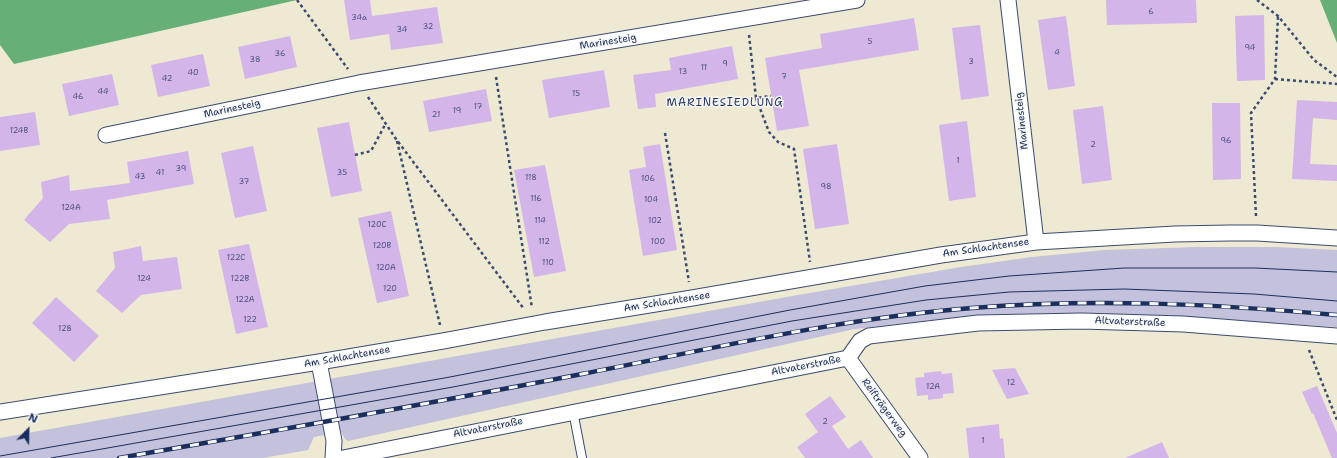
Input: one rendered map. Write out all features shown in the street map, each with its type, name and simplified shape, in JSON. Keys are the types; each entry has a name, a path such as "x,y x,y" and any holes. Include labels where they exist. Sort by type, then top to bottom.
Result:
{"street":[{"name":"Marinesteig","path":"106,135 358,83 857,0"},
{"name":"Marinesteig","path":"1008,0 1036,242"},
{"name":"Am Schlachtensee","path":"0,412 319,362 812,276 941,255 1036,242 1175,234 1257,233 1337,238"},
{"name":"Altvaterstraße","path":"343,458 848,358 860,341 868,336 978,323 1082,321 1183,324 1337,336"},
{"name":"Reifträgerweg","path":"848,358 920,458"},
{"path":"319,362 334,441 333,458"}],"lane":[{"path":"573,412 582,458"}],"path":[{"path":"297,0 358,83 396,139 535,324"},
{"path":"1257,0 1278,16 1314,60 1337,77"},
{"path":"1257,233 1251,113 1275,79 1278,16"},
{"path":"747,18 756,98 769,132 778,142 794,150 812,276"},
{"path":"493,61 535,324"},
{"path":"1275,79 1337,84"},
{"path":"756,98 771,96"},
{"path":"355,155 371,151 386,123"},
{"path":"665,133 692,298"},
{"path":"396,139 443,341"},
{"path":"1306,344 1337,420"}],"shaded area":[{"path":"1197,247 1276,247 1337,250 1337,327 1158,316 1081,313 976,315 855,329 348,441 341,432 314,437 308,450 263,458 0,458 0,438 798,295 961,267 1032,257 1104,250"}],"green space":[{"path":"0,0 297,0 14,64 0,45"},
{"path":"1320,0 1337,0 1337,43"}],"building":[{"path":"344,0 370,0 372,16 437,7 443,43 391,50 389,34 350,40"},
{"path":"1106,0 1196,0 1197,23 1107,25"},
{"path":"1264,15 1265,80 1237,81 1235,16"},
{"path":"1066,16 1075,86 1048,90 1038,20"},
{"path":"914,18 919,50 799,70 809,126 777,131 765,58 822,48 820,34"},
{"path":"980,25 989,96 961,100 952,28"},
{"path":"290,36 297,67 245,79 238,47"},
{"path":"732,46 738,79 655,94 656,107 638,109 633,75 671,70 669,58"},
{"path":"203,54 210,86 158,97 151,65"},
{"path":"604,70 610,107 549,118 542,80"},
{"path":"112,74 119,105 69,116 62,84"},
{"path":"486,89 492,121 429,132 423,101"},
{"path":"1297,100 1337,102 1337,120 1313,118 1310,164 1337,165 1337,181 1292,179"},
{"path":"1212,103 1240,103 1241,179 1213,180"},
{"path":"1103,106 1112,180 1082,184 1073,110"},
{"path":"35,112 40,145 0,151 0,117"},
{"path":"967,121 976,197 949,201 939,125"},
{"path":"349,122 362,191 331,197 317,128"},
{"path":"660,144 677,250 643,256 629,170 646,167 643,147"},
{"path":"837,144 849,224 815,229 803,149"},
{"path":"253,146 267,211 235,218 221,153"},
{"path":"188,151 194,184 107,200 110,219 69,224 50,242 24,220 43,198 41,182 69,175 70,191 130,183 127,162"},
{"path":"545,165 566,271 534,277 514,170"},
{"path":"391,211 409,296 377,303 358,218"},
{"path":"249,244 268,327 236,334 218,250"},
{"path":"141,246 143,261 177,257 182,289 141,295 122,313 96,291 115,268 113,252"},
{"path":"56,297 99,336 74,362 32,323"},
{"path":"1015,368 1029,394 1007,399 992,370"},
{"path":"941,371 942,374 952,373 954,393 943,394 943,398 928,400 928,395 917,396 915,378 924,377 924,373"},
{"path":"1317,386 1337,433 1337,458 1332,458 1313,413 1312,414 1302,392"},
{"path":"830,396 846,417 832,426 848,449 861,440 873,458 805,458 797,447 818,432 805,414"},
{"path":"999,424 1000,439 1003,438 1005,458 969,458 966,428"},
{"path":"1162,442 1169,458 1125,458"}],"tram line":[{"path":"0,456 450,377 790,310 925,286 1009,276 1124,268 1255,268 1337,272"},
{"path":"51,458 453,387 792,321 926,300 1009,292 1124,289 1254,294 1337,301"}],"railway":[{"path":"119,458 466,396 776,335 874,319 923,313 1018,305 1109,303 1200,305 1337,315"}],"district":[{"name":"MARINESIEDLUNG","path":"725,103"}]}
